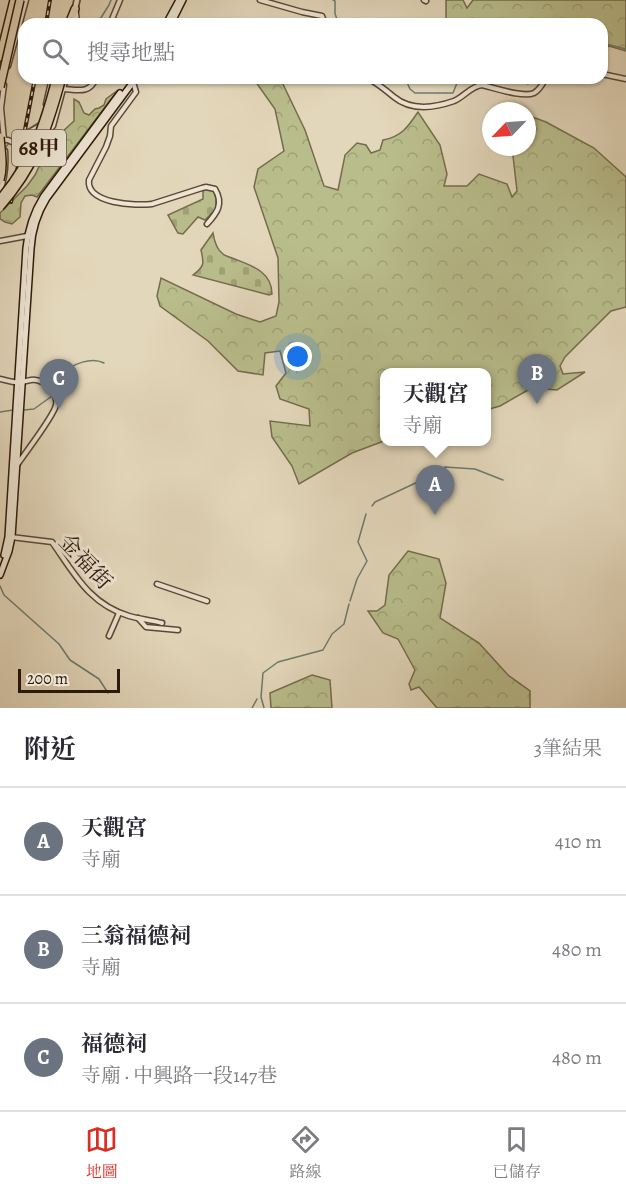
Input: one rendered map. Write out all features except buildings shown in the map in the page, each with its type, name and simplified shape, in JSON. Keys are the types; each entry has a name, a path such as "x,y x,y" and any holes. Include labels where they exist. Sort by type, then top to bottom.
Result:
{"highway":[{"path":"0,57 15,0"},
{"path":"0,87 20,0"},
{"path":"73,18 75,9"},
{"name":"68甲","path":"0,199 17,178 32,152 58,84"},
{"name":"68甲","path":"0,207 21,181 37,154 46,131 58,84"},
{"path":"0,180 5,140"}],"main road":[{"path":"172,18 181,0"},
{"path":"21,382 27,236 33,217 43,197 128,84"},
{"path":"0,575 9,551 32,236 37,217 47,198 129,84"},
{"path":"0,566 10,537"}],"street":[{"path":"21,18 26,0"},
{"path":"75,9 77,0"},
{"path":"112,18 120,0"},
{"path":"260,0 319,15 322,18"},
{"path":"0,191 6,168 2,95 18,30"},
{"path":"0,70 13,49"},
{"path":"608,75 626,79"},
{"path":"27,133 42,125 57,84"},
{"path":"42,125 48,128 52,126 58,84"},
{"path":"67,84 78,90 88,89 93,84"},
{"path":"134,84 136,92 111,126 106,147 89,180 90,189 96,196 120,203 146,205 202,188 215,189 218,194 217,213 207,224"},
{"path":"378,84 406,105 413,107 429,107 457,100 482,85 530,94 537,91 542,84"},
{"path":"5,140 21,136"},
{"path":"0,242 27,236"},
{"path":"0,379 21,382 33,380 45,383 55,396 56,405 51,417 15,467"},
{"name":"金福街","path":"10,537 52,542 83,588 97,600 119,613 162,623"},
{"path":"157,584 207,601"},
{"path":"109,636 119,613"},
{"name":"金福街","path":"137,618 146,627 178,630"}],"green space":[{"path":"446,0 463,0 467,8 473,0 626,0 626,51 608,47 608,18 446,18"},
{"path":"257,84 283,84 305,130 324,186 338,190 345,155 357,143 366,145 371,153 380,150 383,140 404,130 418,112 440,145 447,174 444,186 467,186 479,174 507,184 512,197 517,191 513,156 536,156 536,118 546,122 594,148 626,177 626,307 611,311 565,357 560,366 563,374 585,372 557,390 528,390 491,409 491,368 380,368 380,442 352,453 299,484 292,466 272,437 270,421 310,426 309,409 280,399 276,386 286,373 280,351 265,353 263,375 238,371 208,341 160,306 157,296 161,278 236,314 260,322 276,316 279,302 278,258 254,187 258,169 284,151 275,109"},
{"path":"118,90 37,197 25,196 21,203 20,217 12,224 0,219 0,213 35,175 55,133 62,132 74,121 74,99 79,102 84,113 89,115 104,105 106,99"},
{"path":"203,189 214,192 216,209 205,220 198,217 183,234 178,233 168,215 203,199"},
{"path":"213,233 217,247 224,255 253,266 264,274 271,286 272,294 193,275 202,267 201,250"},
{"path":"408,551 439,559 446,583 440,618 479,643 508,675 530,691 530,708 437,708 419,687 411,690 409,684 415,670 398,639 383,633 368,611 377,611 385,605 389,575"},
{"path":"312,675 330,680 332,708 271,708 270,693"}],"waterway":[{"path":"101,18 111,0"},
{"path":"333,0 337,18"},
{"path":"608,44 626,49"},
{"path":"408,84 415,93 453,93 457,84"},
{"path":"27,130 39,122"},
{"path":"6,147 11,140 21,134"},
{"path":"56,392 64,374 72,367 88,361 104,363"},
{"path":"24,410 34,409 52,396"},
{"path":"0,412 13,410"},
{"path":"372,506 375,502 445,467 475,469 503,480"},
{"path":"350,601 357,579 367,561 358,542 366,514"},
{"path":"0,586 4,595 59,644 70,660 99,679 108,693"},
{"path":"264,708 261,697 263,673 278,662 323,650 332,634 344,624 349,604"},
{"path":"252,708 257,699"}],"railway":[{"path":"47,18 50,0"},
{"path":"11,202 34,84"}],"place":[{"name":"三翁福德祠","path":"537,404"},
{"name":"福德祠","path":"59,409"},
{"name":"天觀宮","path":"435,515"}]}
